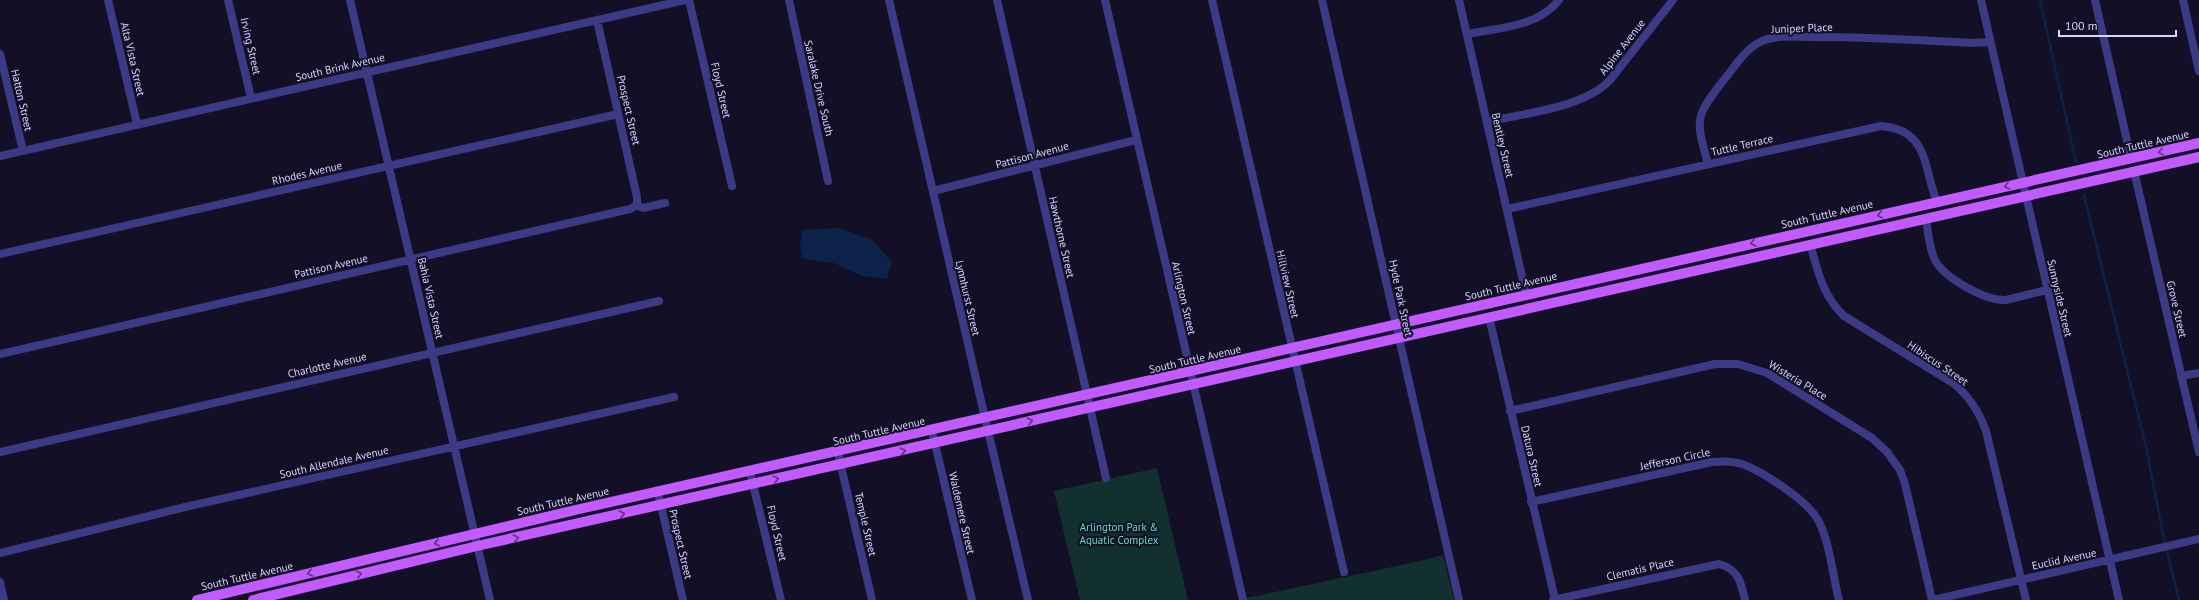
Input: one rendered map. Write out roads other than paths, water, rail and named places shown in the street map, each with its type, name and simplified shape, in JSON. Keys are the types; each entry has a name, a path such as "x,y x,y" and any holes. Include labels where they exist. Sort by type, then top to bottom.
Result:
{"main road":[{"name":"South Tuttle Avenue","path":"197,600 658,492 1292,349 1526,294 2199,143"},
{"path":"253,600 477,546 935,444 988,430 2199,157"}],"street":[{"name":"Alta Vista Street","path":"108,0 137,124"},
{"name":"Irving Street","path":"228,0 251,98"},
{"name":"Bahia Vista Street","path":"350,0 490,600"},
{"name":"South Brink Avenue","path":"0,156 685,0"},
{"name":"Floyd Street","path":"689,0 732,186"},
{"name":"Saralake Drive South","path":"789,0 828,181"},
{"name":"Lynnhurst Street","path":"889,0 1028,600"},
{"name":"Hawthorne Street","path":"997,0 1106,478"},
{"name":"Arlington Street","path":"1105,0 1189,372 1243,600"},
{"name":"Hillview Street","path":"1212,0 1344,572"},
{"name":"Hyde Park Street","path":"1322,0 1459,600"},
{"name":"Bentley Street","path":"1459,0 1526,294"},
{"path":"1467,34 1538,18 1550,10 1559,0"},
{"name":"Alpine Avenue","path":"1487,122 1578,101 1598,92 1610,80 1673,0"},
{"name":"Sunnyside Street","path":"1980,0 2119,600"},
{"path":"2095,0 2131,158"},
{"path":"2183,0 2199,71"},
{"name":"Prospect Street","path":"596,20 637,197 637,205"},
{"name":"Juniper Place","path":"1708,164 1699,132 1699,122 1702,109 1746,53 1761,42 1780,37 1826,37 1972,43 1990,42"},
{"name":"Hatton Street","path":"0,54 23,151"},
{"name":"Rhodes Avenue","path":"0,254 618,114"},
{"name":"Tuttle Terrace","path":"1507,209 1871,127 1889,127 1907,134 1921,148 1937,202"},
{"name":"Pattison Avenue","path":"933,192 1136,140"},
{"name":"Grove Street","path":"2134,171 2199,452"},
{"name":"Pattison Avenue","path":"0,354 630,209 637,205 643,208 666,203"},
{"path":"1926,219 1931,249 1937,264 1949,276 1984,296 1999,300 2006,300 2047,290"},
{"name":"Hibiscus Street","path":"1810,244 1822,285 1837,309 1844,316 1953,383 1967,396 1977,409 1986,431 2026,600"},
{"name":"Charlotte Avenue","path":"0,452 659,301"},
{"name":"Datura Street","path":"1489,317 1554,600"},
{"name":"Wisteria Place","path":"1510,411 1715,364 1738,364 1762,371 1872,438 1893,458 1905,484 1933,600"},
{"path":"2181,376 2199,373"},
{"name":"South Allendale Avenue","path":"0,553 185,508 674,397"},
{"name":"Waldemere Street","path":"932,431 972,600"},
{"name":"Temple Street","path":"838,452 872,600"},
{"name":"Jefferson Circle","path":"1532,502 1712,462 1727,461 1744,465 1799,499 1813,511 1822,531 1839,600"},
{"name":"Floyd Street","path":"750,472 781,600"},
{"name":"Prospect Street","path":"658,492 683,600"},
{"name":"Euclid Avenue","path":"1933,600 2199,539"},
{"name":"Clematis Place","path":"1554,600 1712,564 1719,564 1731,569 1741,582 1745,600"},
{"path":"0,582 4,600"}],"water":[{"path":"838,228 871,239 892,262 887,279 862,276 834,263 803,259 800,247 802,230"}],"waterway":[{"path":"2040,0 2076,162"},
{"path":"2084,195 2146,447 2164,539 2179,600"}],"park label":[{"name":"Arlington Park & Aquatic Complex","path":"1119,533"}]}
